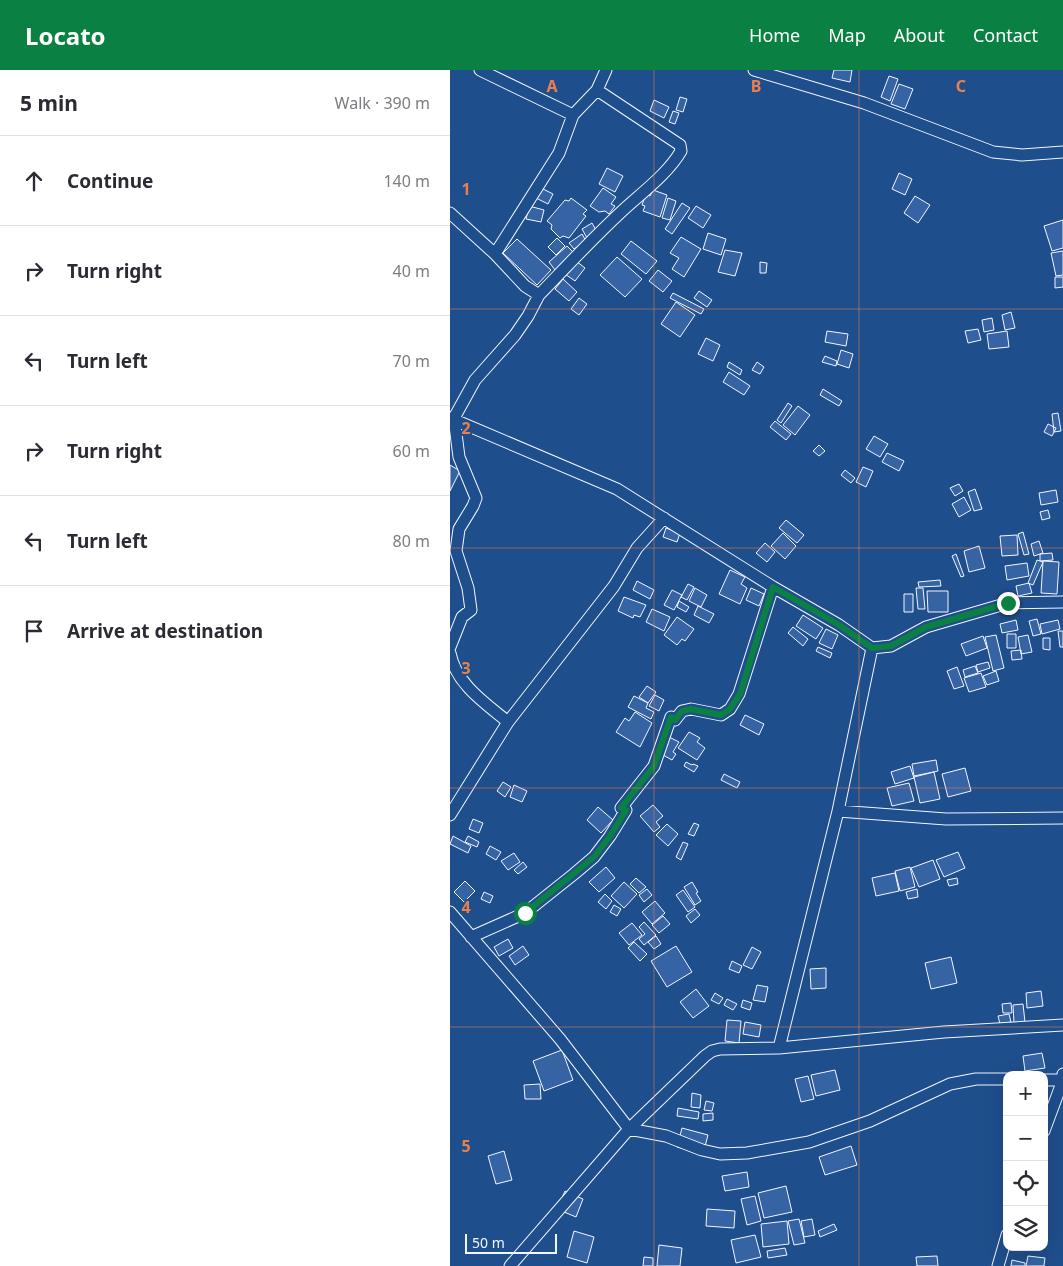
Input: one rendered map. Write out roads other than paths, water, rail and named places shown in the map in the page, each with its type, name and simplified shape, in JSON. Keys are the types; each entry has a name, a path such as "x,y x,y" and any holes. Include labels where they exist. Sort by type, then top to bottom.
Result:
{"street":[{"path":"480,70 573,115"},
{"path":"495,254 559,153 573,115 597,90 606,70"},
{"path":"754,70 864,103 993,152 1022,155 1063,152"},
{"path":"450,646 462,617 471,610 468,588 456,551 459,529 476,498 459,457 452,418 474,380 515,335 528,316 539,294 682,151 680,144 597,90"},
{"path":"450,213 495,254 525,286 539,294"},
{"path":"452,418 617,489 773,587 839,625 872,648 891,646 926,627 1008,603 1063,602"},
{"path":"450,815 508,722 614,586 637,548 664,518"},
{"path":"471,937 525,913 594,857 626,810 621,808 654,766 671,717 675,720 682,711 691,709 721,715 730,709 740,694 773,587"},
{"path":"778,1048 838,811 872,648"},
{"path":"450,653 452,666 472,692 508,722"},
{"path":"838,811 946,819 1063,818"},
{"path":"450,912 560,1039 629,1129 666,1136 702,1150 720,1154 747,1153 808,1142 870,1121 950,1084 976,1079 1003,1079"},
{"path":"510,1266 629,1129 712,1051 720,1049 778,1048 944,1032 1063,1025"},
{"path":"1048,1120 1063,1080 1063,1074"},
{"path":"1048,1080 1063,1080"},
{"path":"998,1266 1003,1246"}]}
